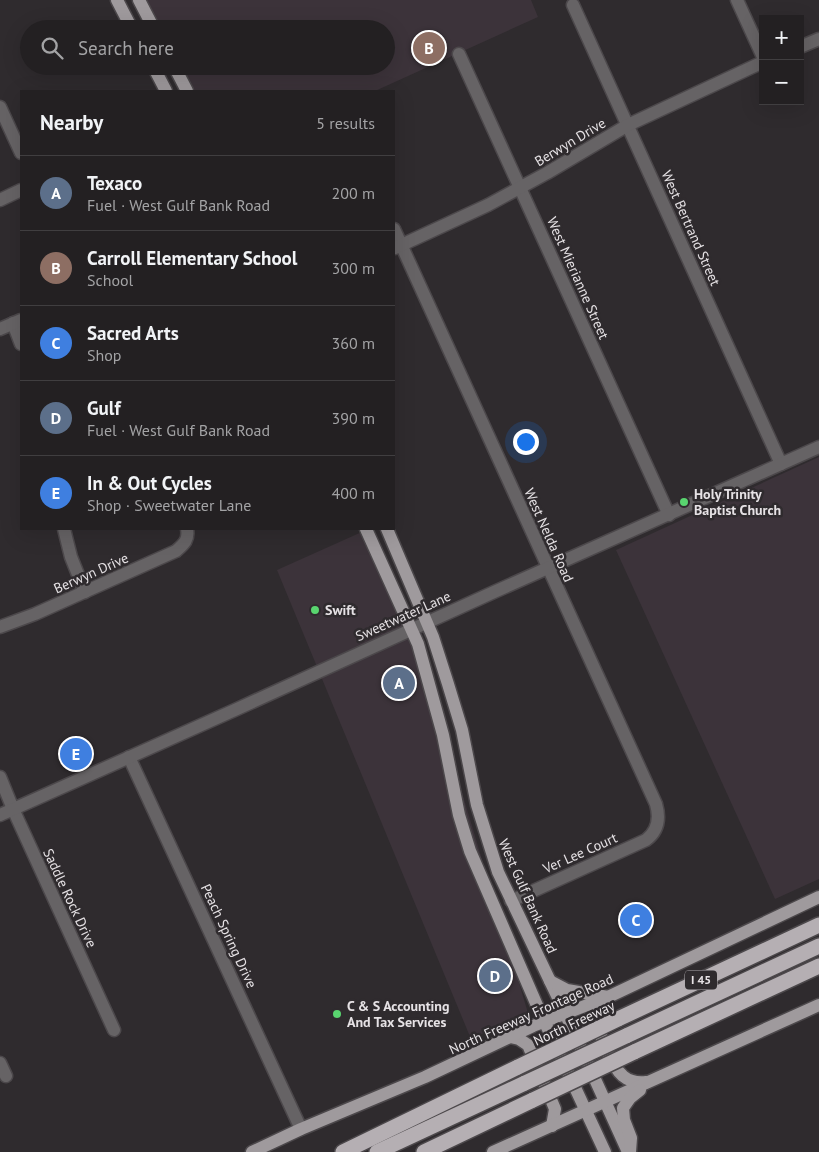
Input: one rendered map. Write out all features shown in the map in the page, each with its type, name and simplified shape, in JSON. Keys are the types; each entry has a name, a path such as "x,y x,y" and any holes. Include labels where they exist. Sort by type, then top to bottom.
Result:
{"highway":[{"name":"North Freeway","path":"343,1152 618,1019 819,925"},
{"path":"376,1152 819,946"},
{"path":"424,1152 796,976 819,967"}],"main road":[{"path":"117,0 127,20"},
{"path":"139,0 149,20"},
{"path":"158,75 165,90"},
{"path":"179,75 186,90"},
{"path":"366,530 418,644 437,710 459,815 470,851 500,922 605,1152"},
{"name":"West Gulf Bank Road","path":"388,530 445,674 462,730 477,806 486,838 511,901 566,1014 629,1152"},
{"name":"North Freeway Frontage Road","path":"252,1152 301,1129 425,1077 510,1037 608,997 819,897"},
{"path":"527,980 548,977 567,990 608,997 598,1014 598,1024 609,1056 619,1072 628,1079 638,1083 649,1082"},
{"path":"493,1152 819,1005"},
{"path":"510,1037 520,1039 528,1045 555,1109 552,1126"},
{"path":"629,1152 631,1138 624,1120 623,1108 630,1098 649,1082"}],"street":[{"path":"737,0 759,48"},
{"name":"West Bertrand Street","path":"573,5 781,464"},
{"path":"804,45 819,39"},
{"name":"West Mierianne Street","path":"459,54 669,515"},
{"name":"Berwyn Drive","path":"398,247 488,205 628,125 759,64"},
{"path":"0,107 20,151"},
{"path":"0,200 20,190"},
{"name":"West Nelda Road","path":"395,234 398,247 656,804 658,812 656,830 652,835 634,846"},
{"path":"0,329 17,322 20,338"},
{"name":"Sweetwater Lane","path":"0,815 819,447"},
{"path":"64,530 71,556 85,592"},
{"name":"Berwyn Drive","path":"0,627 35,614 176,551 185,544 187,533"},
{"name":"Peach Spring Drive","path":"129,757 301,1129"},
{"name":"Saddle Rock Drive","path":"0,777 114,1030"},
{"name":"Ver Lee Court","path":"511,901 634,846"},
{"path":"0,1063 6,1076"}],"shaded area":[{"path":"139,0 531,0 538,17 377,90 186,90 179,75 395,75 395,20 149,20"},
{"path":"819,457 819,879 775,899 616,550"},
{"path":"364,531 422,659 528,1013 471,1039 277,570"}],"place":[{"name":"Carroll Elementary School","path":"429,48"},
{"name":"Holy Trinity Baptist Church","path":"684,502"},
{"name":"Swift","path":"315,610"},
{"name":"Texaco","path":"399,683"},
{"name":"In & Out Cycles","path":"76,754"},
{"name":"Sacred Arts","path":"636,920"},
{"name":"Gulf","path":"495,976"},
{"name":"C & S Accounting And Tax Services","path":"337,1014"}]}
